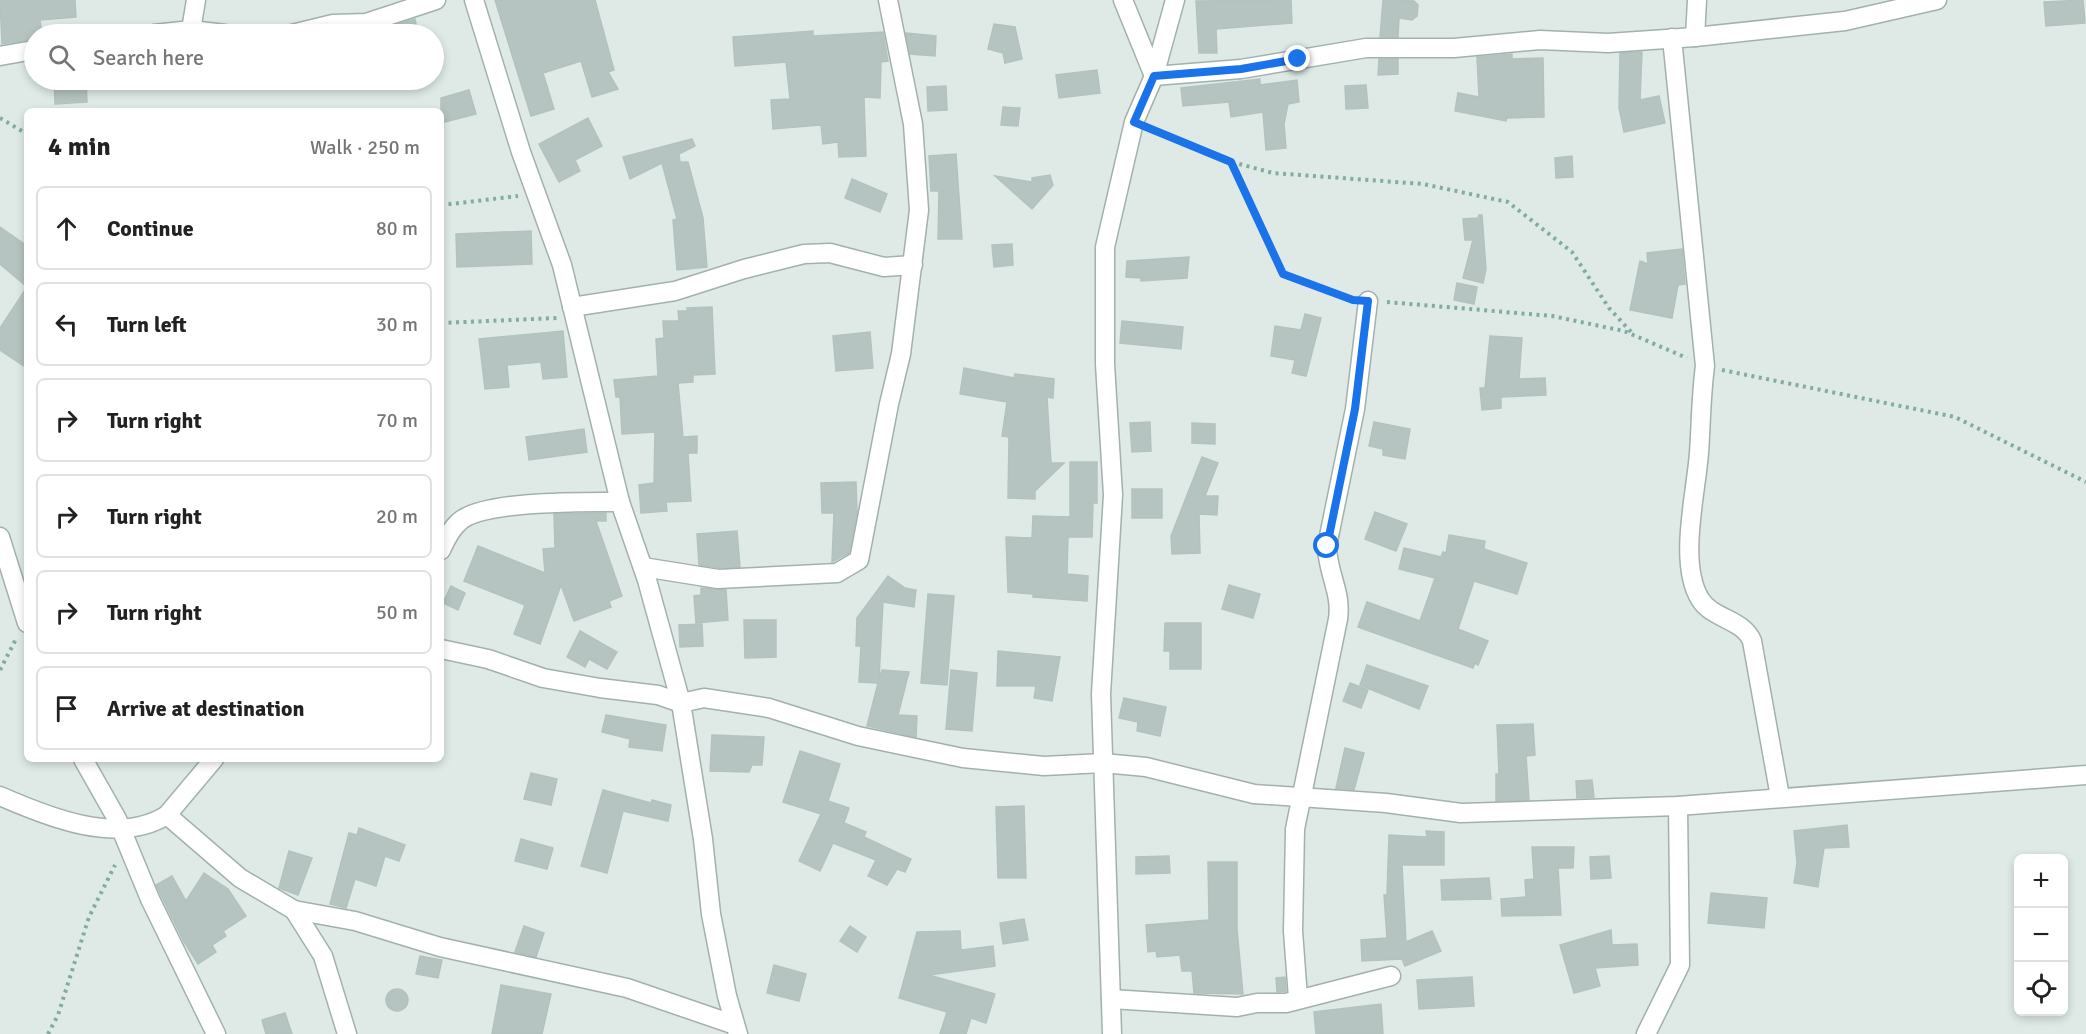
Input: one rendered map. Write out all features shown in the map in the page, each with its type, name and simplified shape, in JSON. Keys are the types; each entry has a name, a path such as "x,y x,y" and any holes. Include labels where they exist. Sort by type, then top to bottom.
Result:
{"street":[{"path":"192,24 196,0"},
{"path":"333,24 366,23 436,0"},
{"path":"474,0 521,152 538,193 562,265 620,502 643,567 681,703 703,839 711,914 736,1030"},
{"path":"643,567 718,579 837,573 859,560 901,354 919,210 913,124 888,0"},
{"path":"1123,0 1154,76"},
{"path":"1112,1034 1101,694 1113,495 1105,364 1105,247 1134,122 1154,76 1176,0"},
{"path":"1695,37 1697,0"},
{"path":"1154,76 1241,69 1366,48 1454,48 1540,40 1608,44 1695,37 1845,21 1936,0"},
{"path":"1672,38 1705,366 1699,405 1699,450 1692,518 1690,570 1701,601 1713,612 1744,628 1752,641 1780,797"},
{"path":"0,56 24,52"},
{"path":"572,312 675,291 744,269 804,254 830,253 884,267 913,265"},
{"path":"1298,998 1293,931 1295,829 1338,619 1339,596 1327,560 1327,546 1355,409 1368,301"},
{"path":"444,545 459,522 481,512 566,502 620,502"},
{"path":"0,537 24,612"},
{"path":"444,650 488,659 543,678 658,695 681,703 704,698 769,708 858,736 963,758 1044,766 1103,763 1146,768 1254,794 1386,803 1461,813 1678,806 2086,775"},
{"path":"84,762 123,836 150,899 216,1034"},
{"path":"0,796 34,811 123,836 167,814 211,762"},
{"path":"1646,1034 1680,965 1678,806"},
{"path":"167,814 240,878 294,910 355,921 441,947 627,988 736,1030"},
{"path":"294,910 323,956 347,1034"},
{"path":"1111,999 1237,1007 1257,1003 1286,1003 1298,998 1391,976"}],"path":[{"path":"0,118 24,132"},
{"path":"1134,122 1231,162 1273,173 1423,184 1508,202 1572,252 1609,308 1634,335"},
{"path":"1231,162 1283,274 1353,300 1552,316 1634,335 1705,366 1770,382 1955,417 2086,482"},
{"path":"444,203 488,201 538,193"},
{"path":"444,323 572,312"},
{"path":"0,670 24,626"},
{"path":"48,1034 58,1016 89,917 123,836"}],"building":[{"path":"0,0 75,0 76,17 40,20 41,24 24,24 24,41 2,44"},
{"path":"495,0 595,0 614,70 608,72 618,89 592,97 581,61 543,73 554,109 531,116"},
{"path":"1291,0 1292,23 1216,29 1217,53 1199,53 1196,1"},
{"path":"1383,0 1414,1 1418,5 1417,16 1412,20 1399,18 1398,37 1380,37"},
{"path":"2083,0 2085,23 2046,26 2044,2"},
{"path":"415,19 416,24 398,24"},
{"path":"994,24 1015,27 1022,59 1005,63 1003,53 988,49"},
{"path":"813,31 813,36 883,32 888,61 881,62 880,98 864,97 866,156 839,157 838,142 823,144 821,125 773,129 771,100 790,99 786,62 735,66 733,37"},
{"path":"906,33 936,36 935,56 910,54"},
{"path":"1642,52 1640,100 1659,96 1665,123 1624,132 1619,108 1620,53"},
{"path":"1512,54 1512,59 1543,58 1544,117 1507,118 1506,121 1455,111 1458,93 1479,97 1477,57"},
{"path":"1379,59 1398,59 1398,74 1378,75"},
{"path":"1097,70 1100,93 1059,98 1056,75"},
{"path":"1260,79 1260,85 1297,80 1299,102 1288,104 1284,124 1286,148 1266,150 1263,112 1231,117 1229,102 1183,106 1181,88"},
{"path":"1366,85 1368,108 1346,109 1345,86"},
{"path":"946,86 947,110 928,111 927,87"},
{"path":"54,90 86,90 87,102 55,104"},
{"path":"469,90 476,114 444,122 441,98"},
{"path":"1003,107 1020,108 1018,126 1001,125"},
{"path":"588,118 602,146 575,160 580,171 559,182 539,144"},
{"path":"692,139 695,146 679,154 680,162 688,162 703,218 707,267 677,270 673,220 677,219 662,163 630,179 623,157"},
{"path":"956,154 962,239 938,239 939,191 931,191 929,156"},
{"path":"1572,156 1573,177 1556,178 1555,158"},
{"path":"1050,175 1053,185 1032,209 995,176 1032,182 1032,178"},
{"path":"852,179 887,194 880,212 845,198"},
{"path":"1482,215 1486,269 1483,283 1463,278 1473,240 1465,240 1463,219 1478,218"},
{"path":"0,227 24,244 24,284 0,264"},
{"path":"531,231 532,264 457,267 456,234"},
{"path":"1012,244 1013,265 994,267 992,245"},
{"path":"1682,249 1685,284 1678,285 1672,318 1630,310 1640,261 1648,264 1647,253"},
{"path":"1189,257 1187,278 1141,281 1141,278 1126,277 1127,261"},
{"path":"1457,283 1477,287 1474,304 1454,300"},
{"path":"24,292 24,366 0,350 0,328"},
{"path":"712,307 715,374 693,375 693,382 678,383 683,437 697,436 697,453 688,453 691,501 666,502 667,511 641,513 639,485 654,483 655,432 622,434 620,397 616,397 614,380 658,376 656,339 664,338 663,321 679,321 678,311 687,311 687,308"},
{"path":"1305,314 1321,318 1306,376 1292,373 1295,360 1271,356 1275,326 1301,330"},
{"path":"1122,321 1183,327 1181,349 1120,343"},
{"path":"563,331 567,377 543,379 541,362 507,365 509,387 485,389 479,339"},
{"path":"870,332 873,368 836,371 833,336"},
{"path":"1490,336 1522,338 1519,379 1545,378 1546,395 1501,397 1501,408 1482,410 1480,388 1485,388"},
{"path":"964,368 1014,378 1015,374 1054,379 1053,398 1047,397 1051,463 1064,463 1035,491 1035,499 1008,498 1009,437 1002,436 1007,402 960,394"},
{"path":"1150,422 1151,451 1132,452 1130,423"},
{"path":"1374,422 1410,429 1405,459 1383,455 1383,449 1369,446"},
{"path":"1192,423 1215,424 1215,444 1192,443"},
{"path":"584,429 587,452 529,460 526,437"},
{"path":"1202,457 1218,463 1205,496 1218,496 1217,515 1199,514 1200,553 1172,554 1171,536"},
{"path":"1070,462 1097,462 1097,503 1093,503 1092,537 1068,537 1067,574 1088,576 1087,601 1033,597 1033,594 1008,592 1006,537 1032,538 1033,516 1070,517"},
{"path":"856,482 857,512 849,553 832,562 834,513 822,513 821,483"},
{"path":"1132,489 1162,489 1162,518 1132,518"},
{"path":"1375,512 1407,524 1396,551 1365,539"},
{"path":"606,513 606,521 596,521 622,596 609,601 611,607 574,621 561,585 540,644 514,634 525,605 464,581 478,546 545,573 543,549 555,548 554,514"},
{"path":"737,531 740,567 719,568 699,565 697,534"},
{"path":"1449,535 1485,541 1484,549 1527,563 1517,594 1474,581 1458,629 1488,641 1478,665 1475,663 1473,668 1358,627 1367,602 1420,621 1435,578 1399,569 1404,548 1441,557 1443,552 1446,553"},
{"path":"888,576 905,588 916,590 914,607 883,602 879,679 882,670 909,672 898,715 917,716 916,737 867,726 878,683 859,682 861,646 856,646 857,618"},
{"path":"1229,585 1260,594 1253,618 1222,609"},
{"path":"451,586 465,593 458,610 444,603"},
{"path":"701,588 726,590 728,620 696,623 694,596 701,595"},
{"path":"928,594 954,596 947,685 921,683"},
{"path":"744,620 776,620 776,657 745,658"},
{"path":"1165,623 1201,623 1201,669 1170,669 1170,651 1164,651"},
{"path":"702,624 703,646 680,647 679,625"},
{"path":"580,631 617,652 607,669 589,659 585,667 567,657"},
{"path":"998,651 1060,657 1052,701 1034,698 1036,686 997,686"},
{"path":"1367,665 1428,686 1419,709 1360,685"},
{"path":"951,670 977,673 972,731 946,729"},
{"path":"1350,683 1368,690 1361,708 1343,701"},
{"path":"1124,698 1166,707 1160,736 1137,731 1138,722 1119,718"},
{"path":"606,715 666,725 662,751 629,747 630,739 602,732"},
{"path":"1533,724 1535,755 1526,756 1529,800 1496,801 1496,774 1499,774 1497,725"},
{"path":"712,735 764,737 762,765 752,765 749,772 710,771"},
{"path":"1345,748 1364,753 1354,790 1336,788"},
{"path":"800,751 840,764 828,801 849,808 844,823 866,832 864,837 911,859 905,872 897,869 887,885 868,876 876,860 833,843 820,871 799,861 821,814 783,802"},
{"path":"531,773 557,779 551,805 524,799"},
{"path":"1592,780 1594,797 1577,798 1576,781"},
{"path":"603,790 651,803 652,800 671,805 668,821 623,811 607,873 581,866"},
{"path":"1024,806 1026,878 998,878 996,807"},
{"path":"1847,825 1849,847 1824,848 1818,887 1794,883 1797,863 1794,831"},
{"path":"359,828 405,845 399,861 385,856 376,886 355,879 346,908 330,904 349,833 357,835"},
{"path":"1426,831 1444,832 1444,865 1402,865 1406,942 1432,931 1441,951 1405,966 1402,959 1362,961 1361,940 1387,938 1384,895 1387,895 1389,835 1427,837"},
{"path":"521,839 553,848 547,869 515,861"},
{"path":"1532,847 1574,847 1573,868 1558,868 1561,915 1502,916 1501,899 1526,897 1525,880 1534,879"},
{"path":"289,851 312,858 298,895 279,888"},
{"path":"1169,856 1170,873 1136,874 1136,857"},
{"path":"1609,856 1611,878 1591,879 1590,857"},
{"path":"1208,862 1237,862 1237,929 1243,994 1194,993 1192,971 1182,971 1180,955 1157,957 1156,951 1148,952 1146,925 1209,920"},
{"path":"204,873 228,889 246,916 223,931 226,936 212,945 216,952 198,964 184,942 156,885 172,876 186,901"},
{"path":"1489,878 1491,899 1442,900 1441,880"},
{"path":"1711,893 1767,898 1764,928 1708,923"},
{"path":"1024,919 1028,940 1003,944 1000,923"},
{"path":"524,926 544,933 536,957 515,952"},
{"path":"850,926 866,937 857,952 840,941"},
{"path":"1611,930 1612,945 1637,944 1638,965 1595,968 1600,986 1574,993 1560,945"},
{"path":"960,931 961,950 993,946 995,966 929,975 995,994 986,1023 971,1018 966,1034 940,1034 947,1012 899,998 917,932"},
{"path":"420,956 442,960 438,978 416,974"},
{"path":"774,965 806,974 799,1001 767,993"},
{"path":"1285,977 1286,991 1277,992 1276,978"},
{"path":"1472,977 1474,1006 1419,1009 1417,980"},
{"path":"501,985 551,994 542,1034 492,1034"},
{"path":"393,989 401,989 408,996 408,1004 401,1011 393,1011 386,1004 386,996"},
{"path":"1381,1004 1383,1034 1316,1034 1314,1012"},
{"path":"285,1013 292,1034 266,1034 262,1020"}],"route":[{"path":"1298,59 1241,69 1154,76 1134,122 1231,162 1283,274 1353,300 1368,301 1355,409 1327,546"}]}
